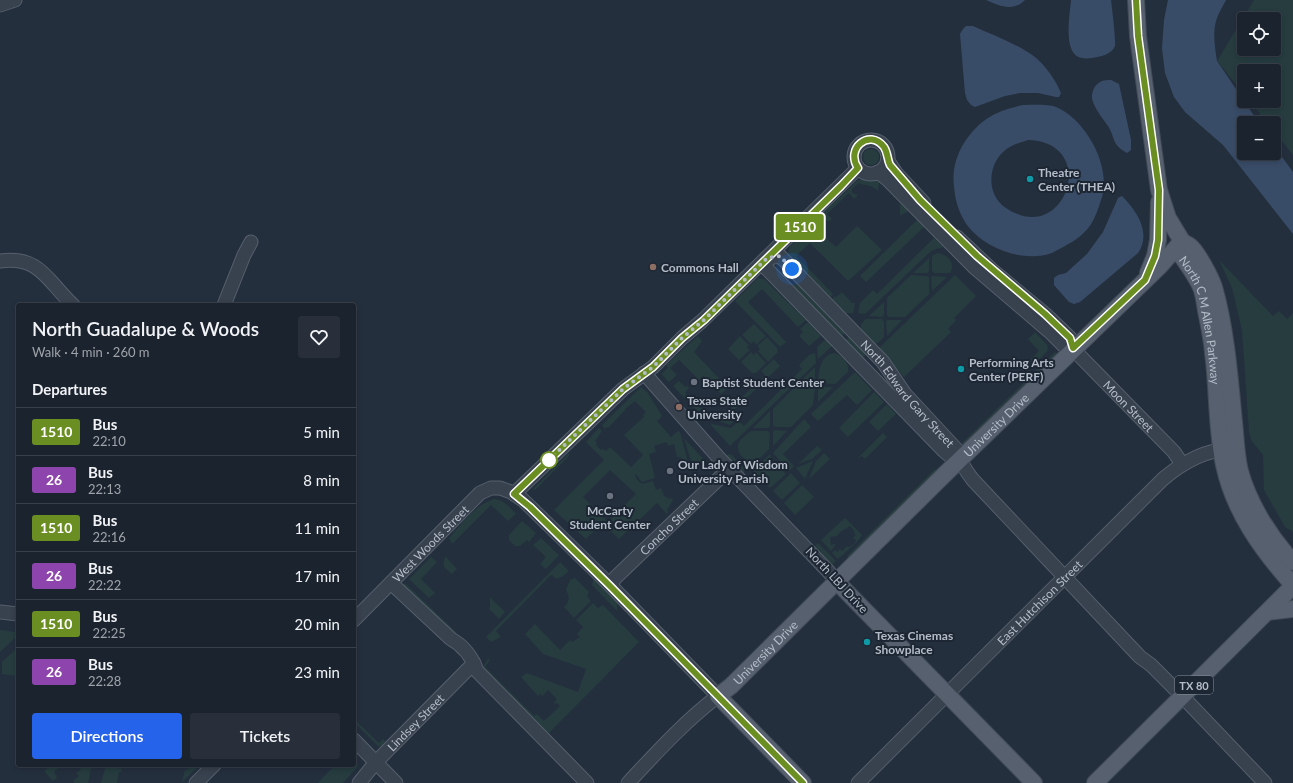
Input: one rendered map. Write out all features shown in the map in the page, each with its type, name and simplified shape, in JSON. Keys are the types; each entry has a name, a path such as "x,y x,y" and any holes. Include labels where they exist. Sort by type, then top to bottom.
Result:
{"main road":[{"path":"1136,0 1138,36 1159,190 1158,240 1155,256 1145,280"},
{"path":"1159,190 1168,218 1182,241"},
{"name":"University Drive","path":"718,696 731,686 1073,348 1145,280 1182,241"},
{"name":"North C M Allen Parkway","path":"1182,241 1190,246 1199,258 1214,286 1223,330 1224,396 1228,449 1240,472 1246,489 1248,510 1258,543 1293,586"},
{"name":"North C M Allen Parkway","path":"1248,510 1268,530 1293,562"},
{"name":"North LBJ Drive","path":"836,581 1034,783"},
{"name":"TX 80","path":"1095,783 1293,586"},
{"path":"1268,612 1293,610"},
{"path":"718,696 804,783"}],"street":[{"path":"0,5 15,0"},
{"path":"866,140 880,143 887,152 888,160 878,172 865,173 858,168 854,159 855,152 860,144 866,140"},
{"name":"Moon Street","path":"888,160 896,173 920,200 977,256 1045,314 1070,338 1073,348 1174,452 1182,464"},
{"path":"628,783 687,723 718,696 610,586 530,507 514,494 623,389 653,367 682,338 704,320 858,168"},
{"name":"Moon Street","path":"878,172 888,180 974,267 1050,332 1063,345 1073,348"},
{"path":"225,303 244,255 251,242"},
{"name":"North Edward Gary Street","path":"780,256 883,362 905,394 957,450 960,460 950,456 766,268 767,258 780,256"},
{"path":"0,261 20,260 39,269 70,303"},
{"path":"789,291 789,285 791,282 797,278 802,278"},
{"path":"871,376 870,371 872,365 877,362 883,362"},
{"name":"North LBJ Drive","path":"644,373 730,469 836,581"},
{"name":"East Hutchison Street","path":"858,783 1163,479 1182,464 1196,456 1228,449"},
{"path":"960,460 965,470 973,480 1064,577 1140,657 1151,665 1182,696 1265,783"},
{"name":"Concho Street","path":"610,586 616,577 730,469"},
{"name":"West Woods Street","path":"356,618 480,493 487,489 496,488 506,490 514,494"},
{"path":"392,583 451,639 468,652 477,671 587,783"},
{"path":"0,612 16,614"},
{"name":"Lindsey Street","path":"359,783 376,762 474,663"},
{"path":"356,742 396,783"},
{"path":"196,783 212,767"}],"green space":[{"path":"1254,0 1293,0 1293,155 1281,140 1281,116 1262,116 1255,108 1281,108 1281,64 1237,64 1237,85 1217,61 1237,28 1237,56 1281,56 1281,12 1247,12"},
{"path":"871,149 878,154 879,157 874,164 871,165 864,160 863,157 868,150"},
{"path":"865,178 880,180 910,208 909,211 901,215 900,214 900,203 881,183 879,183 878,191 859,183 852,189 852,193 858,195 854,199 849,193 827,214 832,219 827,221 821,215 857,181"},
{"path":"917,220 924,227 866,282 860,276"},
{"path":"812,226 836,247 857,226 882,250 848,281 810,243 796,256 833,294 829,299 790,259 789,255 790,246"},
{"path":"934,238 944,247 930,252 865,314 858,313 860,303 873,290 877,294"},
{"path":"937,253 945,255 950,260 952,270 950,273 934,273 932,271 932,256"},
{"path":"929,258 929,271 927,273 913,273"},
{"path":"1219,260 1273,316 1279,311 1287,319 1293,313 1293,532 1285,527 1264,490 1263,455 1251,440 1249,432 1242,330 1232,288"},
{"path":"911,275 929,277 929,294 905,317 889,317 887,315 887,298"},
{"path":"955,275 976,296 954,318 956,320 948,329 951,332 904,377 879,350 879,348"},
{"path":"931,277 947,277 932,291"},
{"path":"758,278 764,279 806,320 798,327 762,289 748,302 786,342 780,347 735,301"},
{"path":"798,283 847,331 840,338 793,289 794,285"},
{"path":"842,292 852,303 855,303 853,313 844,313 830,301"},
{"path":"884,302 884,315 882,317 869,316"},
{"path":"866,319 882,319 884,322 884,337 878,343 875,344 861,329 861,324"},
{"path":"902,320 887,336 886,321"},
{"path":"808,322 821,336 809,346 799,336 803,332 800,329"},
{"path":"754,324 766,336 756,345 754,341 751,344 742,335"},
{"path":"1035,332 1047,345 1048,350 1026,374 1021,369 1039,351 1028,339"},
{"path":"851,335 868,352 862,359 844,341"},
{"path":"698,336 702,341 694,352 728,388 721,394 703,376 699,380 679,360 670,368 677,375 669,382 661,374 668,368 666,365"},
{"path":"740,336 749,345 747,347 750,350 739,360 728,349"},
{"path":"767,337 778,349 778,352 768,362 758,351 760,349 757,346"},
{"path":"826,339 832,346 818,359 817,347"},
{"path":"751,352 754,355 756,352 766,363 756,373 752,373 741,362"},
{"path":"1055,352 1057,354 964,446 962,444 963,442"},
{"path":"815,353 816,363 730,446 711,425 731,428 739,421 744,426 802,369 799,365 809,355"},
{"path":"834,353 845,360 848,366 848,372 835,384 818,382 823,360"},
{"path":"774,359 780,366 731,413 736,419 735,420 727,412 765,375 761,371"},
{"path":"815,367 815,381 813,383 799,383"},
{"path":"855,372 872,390 857,405 847,395 818,421 811,414"},
{"path":"679,381 685,387 687,386 689,388 685,393 700,408 703,408 698,412 673,386"},
{"path":"641,387 648,393 662,416 657,421 671,437 678,431 680,432 689,466 683,466 681,457 677,457 674,444 668,446 667,442 654,446 656,452 649,454 655,478 642,482 636,474 635,475 637,480 642,484 653,481 656,490 661,488 664,496 670,499 672,498 673,500 667,510 667,514 657,503 619,539 602,523 586,539 554,510 604,460 586,442 599,428 602,431 595,441 597,443 596,445 601,450 603,449 606,451 610,447 631,467 643,455 624,435 644,417 643,415 646,412 635,401 625,409 608,428 607,427 605,429 602,425","holes":["610,470 636,494 608,522 601,515 599,516 589,506 591,505 583,497"]},
{"path":"795,387 813,387 815,389 813,405 791,427 775,427 773,425 773,409"},
{"path":"833,387 818,402 818,388"},
{"path":"874,392 884,402 848,437 839,428"},
{"path":"887,404 896,414 878,431 869,422"},
{"path":"723,411 733,422 730,425 714,419"},
{"path":"770,411 770,426 768,428 753,428"},
{"path":"804,419 811,427 783,454 794,466 789,471 773,453"},
{"path":"774,430 787,431 773,446 773,432"},
{"path":"751,431 768,431 770,433 769,449 759,459 752,462 746,460 740,454 738,447 740,440"},
{"path":"883,433 887,437 865,459 862,456 857,459"},
{"path":"684,438 705,461 692,465"},
{"path":"817,446 822,450 812,459 798,464"},
{"path":"569,453 569,456 535,490 533,489"},
{"path":"824,453 830,459 809,479 816,461"},
{"path":"729,454 732,455 745,469 743,475 725,457"},
{"path":"770,454 772,461 786,474 770,488 753,470"},
{"path":"813,461 805,479 796,468"},
{"path":"935,469 937,472 849,558 847,556"},
{"path":"791,473 800,483 782,500 773,491"},
{"path":"802,485 814,497 795,515 784,503"},
{"path":"495,499 504,503 516,514 508,521 491,505 452,544 449,538 464,521 476,509"},
{"path":"845,518 862,535 856,543 838,559 832,553 835,550 837,552 840,549 842,551 847,546 849,547 855,543 856,540 853,538 856,535 850,526 841,531 837,536 830,537 831,545 836,544 831,551 821,540"},
{"path":"522,521 536,533 529,542 527,540 520,546 515,546 509,540 509,535"},
{"path":"541,538 559,555 546,569 540,564 546,557 533,545"},
{"path":"818,543 836,561 832,565 814,547"},
{"path":"445,556 457,569 452,574 444,566"},
{"path":"431,557 437,562 421,579 435,593 429,598 409,579"},
{"path":"560,562 569,571 556,579 552,575 550,576 496,631 501,637 491,642 486,637"},
{"path":"594,577 617,602 617,611 592,585"},
{"path":"575,578 589,592 587,596 591,601 574,618 564,607 569,599 566,590 570,580"},
{"path":"405,583 456,632 457,636 402,586"},
{"path":"490,597 505,612 499,619 489,609"},
{"path":"593,603 598,608 603,605 639,642 548,734 482,668 488,659 490,660 485,667 534,716 537,714 544,721 560,706 554,702 557,699 548,690 543,696 540,694 538,696 521,677 527,673 578,692 586,669 543,654 525,634 535,624 560,650 570,640 572,642 580,637 577,634 583,627 576,620"},
{"path":"0,630 16,632 16,637 0,652"},
{"path":"16,649 16,676 2,674 2,662"},
{"path":"431,697 380,747 356,724 356,721 379,743 383,739 386,741"},
{"path":"356,764 358,766 343,783 318,783 333,767 356,767"},
{"path":"49,767 60,767 54,772 57,778 53,781 44,771"},
{"path":"80,767 92,767 88,783 75,783 73,781 79,776 76,773 81,769"},
{"path":"105,767 122,769 121,772 119,772 117,783 101,783"},
{"path":"189,767 198,767 182,782 185,770 188,770"}],"water":[{"path":"986,0 1025,0 1016,6 1006,7"},
{"path":"1071,0 1111,0 1115,46 1108,54 1090,58 1082,58 1076,55 1072,50 1069,42"},
{"path":"1168,0 1226,0 1215,23 1214,40 1217,61 1237,91 1237,108 1249,108 1254,116 1237,116 1237,160 1281,160 1281,156 1293,172 1293,234 1223,145 1185,112 1174,97 1165,73 1162,48 1164,20"},
{"path":"966,26 973,26 1032,54 1055,81 1061,93 1059,97 1038,93 1020,93 1005,96 975,107 971,105 967,100 965,93 960,34"},
{"path":"1111,80 1119,84 1131,140 1131,150 1127,153 1118,147 1114,141 1108,126 1092,99 1092,93 1099,82"},
{"path":"1023,105 1049,105 1067,113 1087,134 1100,160 1103,174 1104,188 1101,200 1095,217 1089,227 1081,236 1072,242 1052,253 1041,256 1018,255 1006,252 984,241 967,225 955,197 954,169 964,143 982,122 996,113","holes":["1028,140 1050,145 1064,157 1069,173 1066,190 1058,205 1045,215 1027,217 1006,208 1000,203 992,189 992,173 998,158 1003,152 1015,144"]},
{"path":"1122,196 1137,215 1143,230 1142,245 1138,253 1080,302 1074,304 1069,302 1054,285 1054,278 1058,275 1066,273 1087,254 1103,232 1118,198"}],"bus line":[{"name":"1510","path":"803,783 571,547 530,507 514,494 623,389 653,367 682,338 704,320 841,186 858,168 854,159 856,148 866,140 876,141 884,147 887,152 890,165 920,200 992,270 1045,314 1070,338 1073,348 1145,280 1155,256 1158,240 1159,190 1138,36 1136,0"}],"place":[{"name":"Theatre Center (THEA)","path":"1030,179"},
{"name":"Commons Hall","path":"653,267"},
{"name":"Performing Arts Center (PERF)","path":"961,369"},
{"name":"Baptist Student Center","path":"694,382"},
{"name":"Texas State University","path":"679,407"},
{"name":"Our Lady of Wisdom University Parish","path":"670,471"},
{"name":"McCarty Student Center","path":"610,496"},
{"name":"Texas Cinemas Showplace","path":"867,642"}],"route":[{"path":"549,460 623,389 653,367 682,338 704,320 767,258 780,256 792,269"}]}
